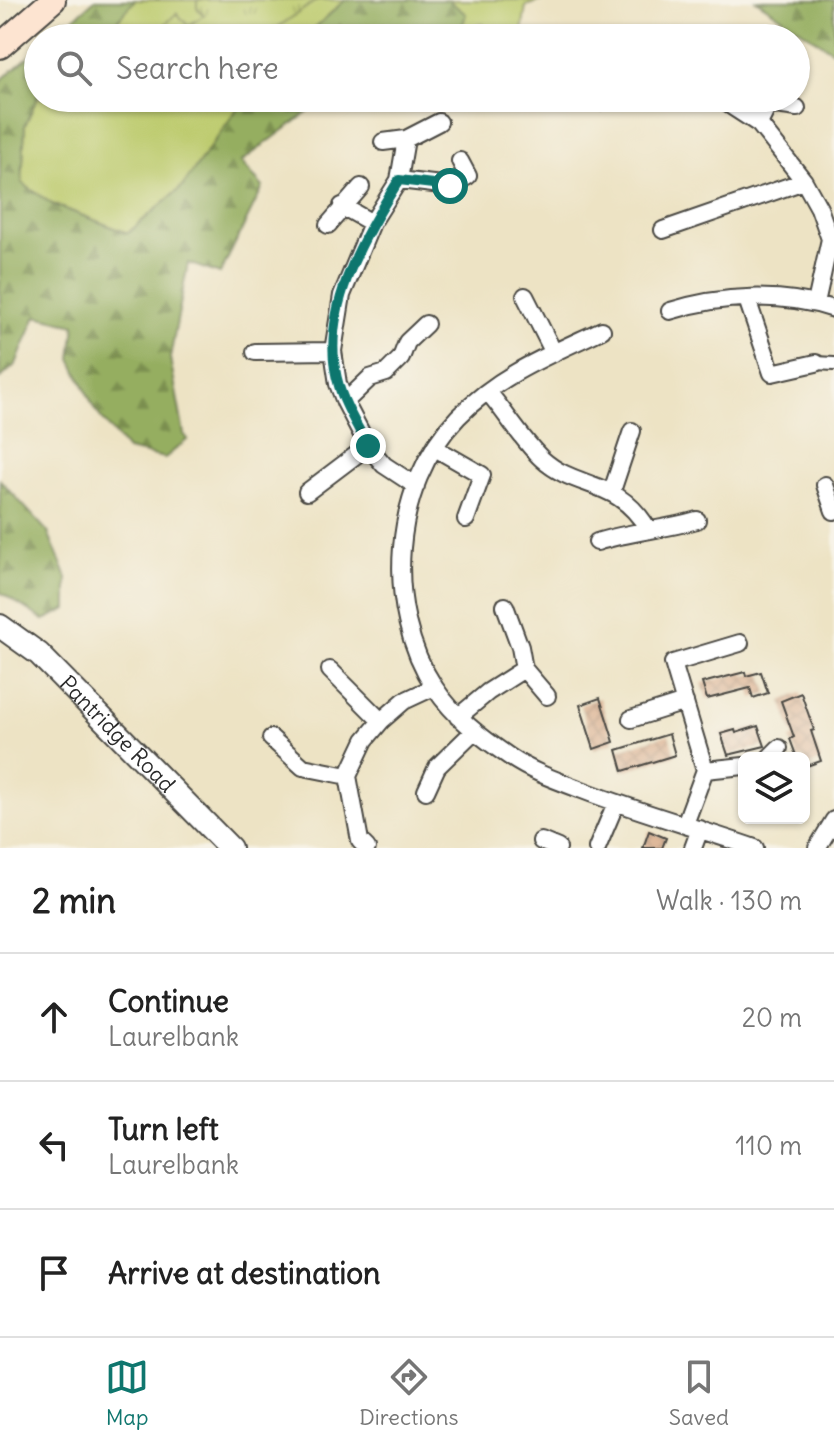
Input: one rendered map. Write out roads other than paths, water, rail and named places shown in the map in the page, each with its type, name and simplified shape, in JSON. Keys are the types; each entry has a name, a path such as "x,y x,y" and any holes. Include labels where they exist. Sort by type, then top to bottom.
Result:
{"main road":[{"path":"25,24 53,0"},
{"path":"0,46 24,25"}],"street":[{"path":"741,112 759,124 804,181 832,240 816,303"},
{"path":"759,124 765,112"},
{"path":"383,142 406,139 439,122"},
{"path":"406,139 399,180 372,223 342,295 333,351 338,384 368,446 384,465 416,486"},
{"path":"399,180 450,186 468,176 460,161"},
{"path":"663,230 804,181"},
{"path":"328,225 361,187"},
{"path":"342,206 372,223"},
{"path":"525,296 554,353"},
{"path":"747,299 772,373 816,363 834,364"},
{"path":"685,325 676,310 708,301 747,299 816,303 834,309"},
{"path":"345,402 370,378 386,373 401,358 407,342 426,324"},
{"path":"597,352 596,333 517,369 457,418 435,448 416,486 402,534 399,561 412,638 434,687 458,717 513,759 556,780 616,803 755,848"},
{"path":"255,352 333,351"},
{"path":"488,392 542,459 557,470 612,491 638,512 648,529"},
{"path":"612,491 632,431"},
{"path":"307,492 368,446"},
{"path":"435,448 482,475 466,519"},
{"path":"825,485 834,511"},
{"path":"597,542 697,520"},
{"path":"505,606 520,647 524,669 547,696"},
{"name":"Pantridge Road","path":"0,626 39,654 230,848"},
{"path":"693,848 693,826 705,770 673,663 740,643"},
{"path":"458,717 488,692 524,669"},
{"path":"330,670 381,721"},
{"path":"367,848 360,841 348,776 365,740 381,721 404,701 434,687"},
{"path":"631,719 685,702"},
{"path":"426,791 437,767 474,731"},
{"path":"271,738 303,767 348,776"},
{"path":"705,770 738,767"},
{"path":"597,848 616,803"},
{"path":"817,848 834,820"},
{"path":"541,841 558,848"}]}
